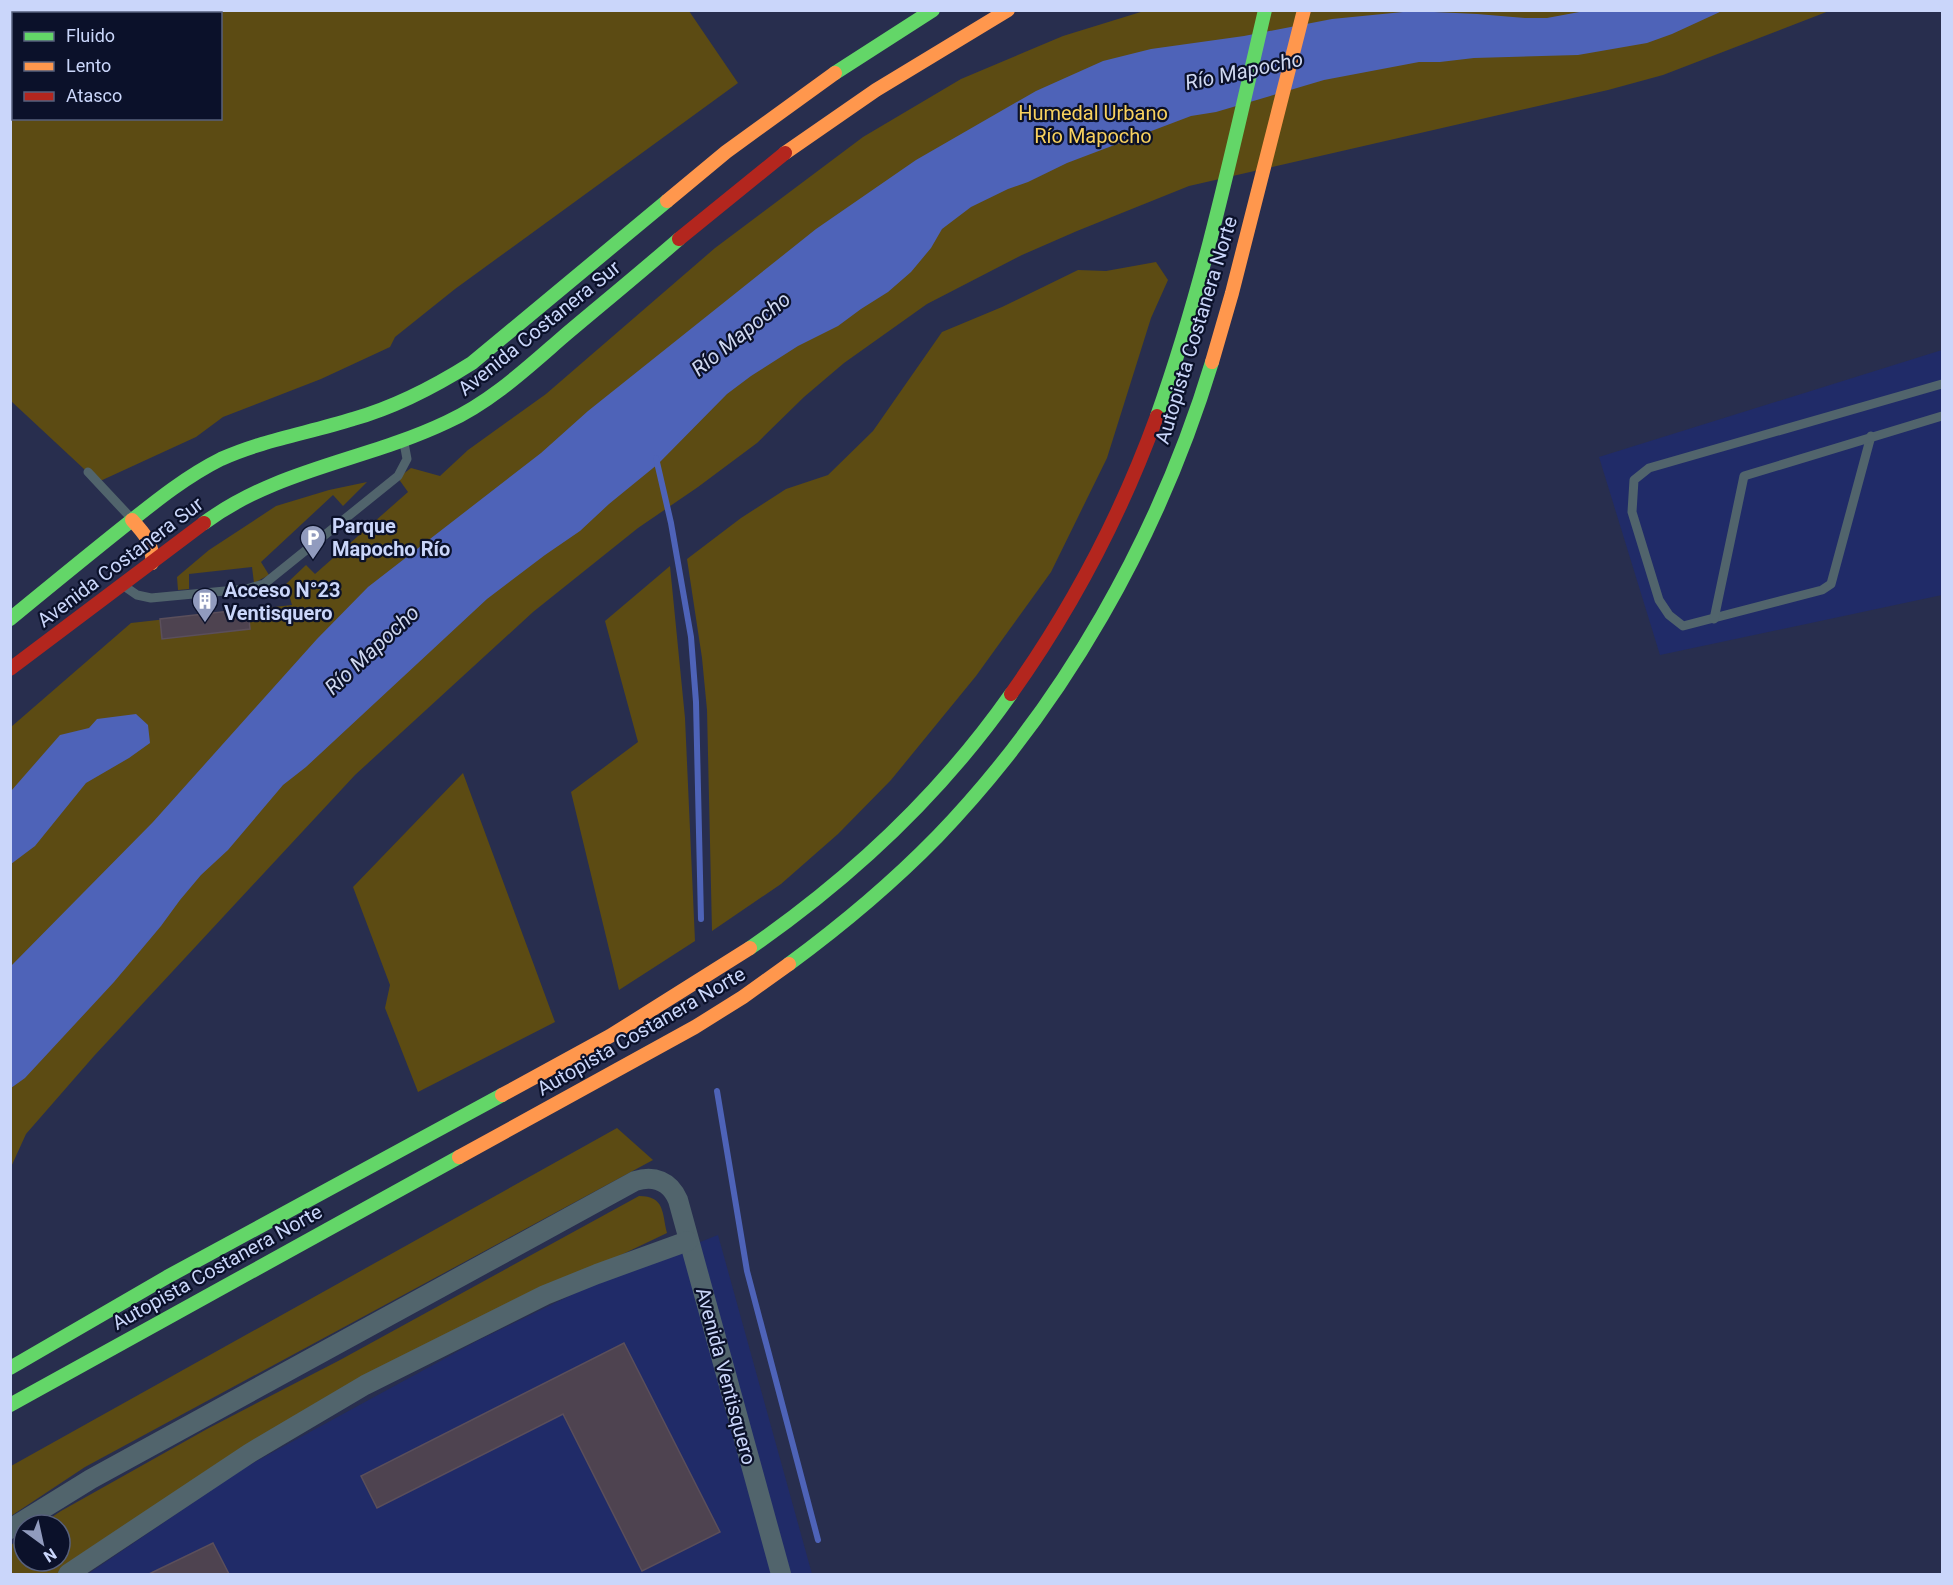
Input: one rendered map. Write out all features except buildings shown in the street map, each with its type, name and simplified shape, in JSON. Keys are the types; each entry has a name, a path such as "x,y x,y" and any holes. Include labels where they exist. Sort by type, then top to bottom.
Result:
{"main road":[{"name":"Avenida Costanera Sur","path":"10,619 166,493 199,471 221,459 269,440 369,415 400,403 444,381 498,343 597,258 766,122 852,60 933,10"},
{"name":"Avenida Costanera Sur","path":"10,669 62,628 153,563 196,527 251,493 299,474 403,441 450,421 497,391 751,180 805,139 892,79 1008,10"},
{"name":"Autopista Costanera Norte","path":"10,1368 167,1277 610,1036 677,997 792,920 875,850 936,788 993,719 1046,645 1088,574 1128,489 1152,429 1183,338 1213,228 1265,10"},
{"name":"Autopista Costanera Norte","path":"10,1405 686,1032 743,997 851,915 922,851 959,812 988,779 1038,713 1091,634 1121,584 1155,515 1193,420 1221,333 1304,10"},
{"path":"132,520 151,542 154,553 153,563"}],"street":[{"name":"Avenida Ventisquero","path":"10,1529 82,1484 635,1181 645,1178 663,1181 678,1200 781,1575"},
{"path":"68,1575 250,1453 365,1385 545,1295 688,1241"}],"lane":[{"path":"1871,436 1830,584 1822,590 1683,626 1669,615 1659,600 1632,512 1634,480 1649,468 1942,384"},
{"path":"1713,619 1744,476 1942,416"},
{"path":"122,585 137,595 151,598 246,589 264,584 398,476 407,459 403,441"},
{"path":"88,472 132,520"}],"shaded area":[{"path":"1942,350 1942,595 1660,655 1599,457"},
{"path":"718,1235 812,1574 88,1574 244,1468 477,1341 596,1283"}],"green space":[{"path":"10,11 689,11 738,83 455,289 395,337 390,347 321,379 223,417 196,437 98,482 11,401"},
{"name":"Humedal Urbano Río Mapocho","path":"1144,11 1829,11 1663,75 1608,90 1189,186 1022,255 927,304 844,363 804,397 757,443 638,528 533,612 355,775 94,1056 26,1134 11,1167 11,727 131,623 292,605 286,584 306,565 315,574 408,492 398,478 411,468 440,476 468,450 546,394 715,248 863,137 961,79 1063,36"},
{"path":"1156,262 1168,280 1151,318 1107,458 1051,572 976,676 891,780 838,834 781,884 712,931 707,710 702,658 687,559 741,518 786,489 828,475 873,431 942,332 1002,307 1078,270 1106,271"},
{"path":"367,482 343,506 333,495 261,562 269,575 254,583 252,567 189,574 189,589 178,590 177,577 209,550 276,506 329,490"},
{"path":"670,566 685,718 695,941 619,990 571,792 638,742 605,621"},
{"path":"463,773 555,1022 418,1092 385,1008 390,985 353,887"},
{"path":"617,1128 653,1160 85,1467 16,1513 12,1513 11,1516 11,1466"},
{"path":"639,1196 654,1199 661,1207 667,1233 390,1365 72,1567 72,1513 58,1513 207,1429 340,1360"},
{"path":"11,1545 12,1573 63,1573 11,1574"}],"water":[{"name":"Río Mapocho","path":"1590,10 1722,11 1647,43 1578,55 1419,62 1324,80 1216,112 1191,116 1067,163 971,207 942,229 931,248 911,272 888,292 838,326 798,346 727,394 658,464 580,531 487,599 306,767 283,785 228,850 201,875 114,982 25,1078 11,1088 10,967 153,822 317,639 368,587 541,453 588,411 816,229 916,160 1036,91 1103,61 1151,49 1244,36 1332,19 1413,11 1547,18"},
{"path":"136,714 148,725 150,743 86,783 35,846 11,864 11,791 60,735 89,728 97,719"}],"waterway":[{"path":"656,458 671,523 691,637 696,702 701,919"},
{"path":"717,1091 747,1271 818,1540"}],"traffic: fast":[{"path":"835,73 933,10"},
{"path":"1157,416 1203,266 1265,10"},
{"path":"10,619 150,506 208,466 237,452 384,409 429,388 472,363 667,201"},
{"path":"204,523 233,504 292,477 416,435 479,405 522,372 679,239"},
{"path":"789,964 866,903 920,854 983,786 1026,732 1066,675 1102,616 1135,554 1165,491 1212,362"},
{"path":"750,948 823,893 892,833 984,731 1011,694"},
{"path":"10,1368 167,1277 502,1095"},
{"path":"10,1405 459,1157"}],"traffic: slow":[{"path":"785,153 876,90 1008,10"},
{"path":"1212,362 1232,293 1304,10"},
{"path":"667,201 726,152 835,73"},
{"path":"132,520 150,544 152,563"},
{"path":"502,1095 610,1036 750,948"},
{"path":"459,1157 695,1027 743,997 789,964"}],"traffic: jam":[{"path":"679,239 785,153"},
{"path":"1011,694 1075,594 1093,560 1128,489 1157,416"},
{"path":"10,669 204,523"}],"place":[{"name":"Parque Mapocho Río","path":"313,561"},
{"name":"Acceso N°23 Ventisquero","path":"205,624"}]}
